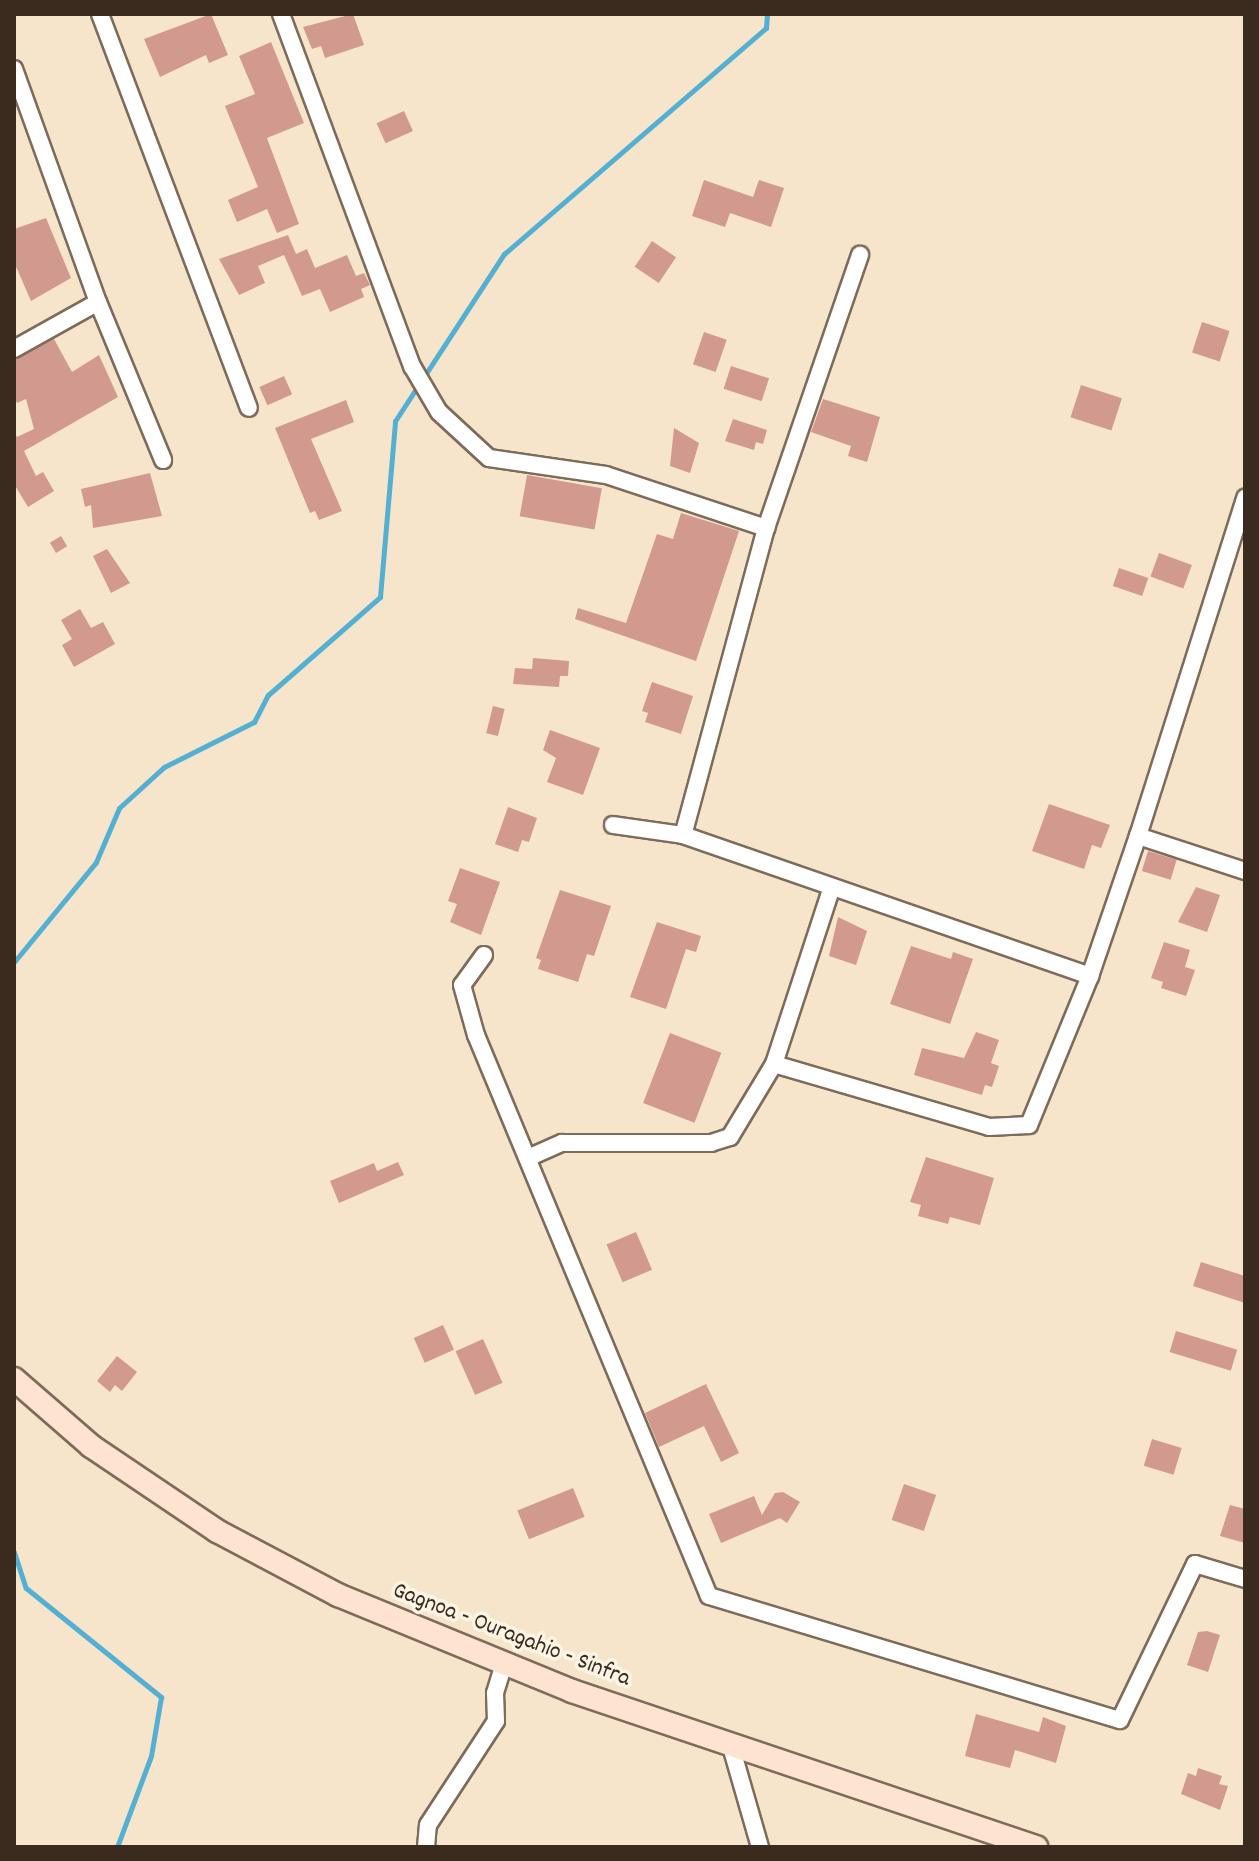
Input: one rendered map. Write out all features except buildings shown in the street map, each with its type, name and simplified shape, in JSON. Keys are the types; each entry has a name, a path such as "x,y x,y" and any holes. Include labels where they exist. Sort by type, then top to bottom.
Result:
{"main road":[{"name":"Gagnoa - Ouragahio - Sinfra","path":"14,1379 91,1446 217,1531 338,1595 504,1664 1036,1847"}],"street":[{"path":"100,14 249,408"},
{"path":"281,14 412,366 439,412 489,458 606,475 766,528"},
{"path":"14,69 98,302 163,460"},
{"path":"683,835 766,528 860,255"},
{"path":"14,349 98,302"},
{"path":"774,1064 989,1127 1029,1125 1090,976 1138,836 1245,498"},
{"path":"613,825 683,835 831,890 1090,976"},
{"path":"1138,836 1245,871"},
{"path":"530,1157 562,1143 711,1143 730,1137 774,1064 831,890"},
{"path":"484,955 462,985 476,1035 530,1157 709,1596 1120,1720 1195,1564 1245,1579"},
{"path":"426,1847 428,1825 496,1721 495,1693 504,1664"},
{"path":"730,1743 760,1847"}],"waterway":[{"path":"14,962 96,862 119,808 164,767 254,722 268,695 380,597 395,421 504,254 766,28 767,14"},
{"path":"14,1552 26,1588 161,1697 151,1756 117,1847"}]}
